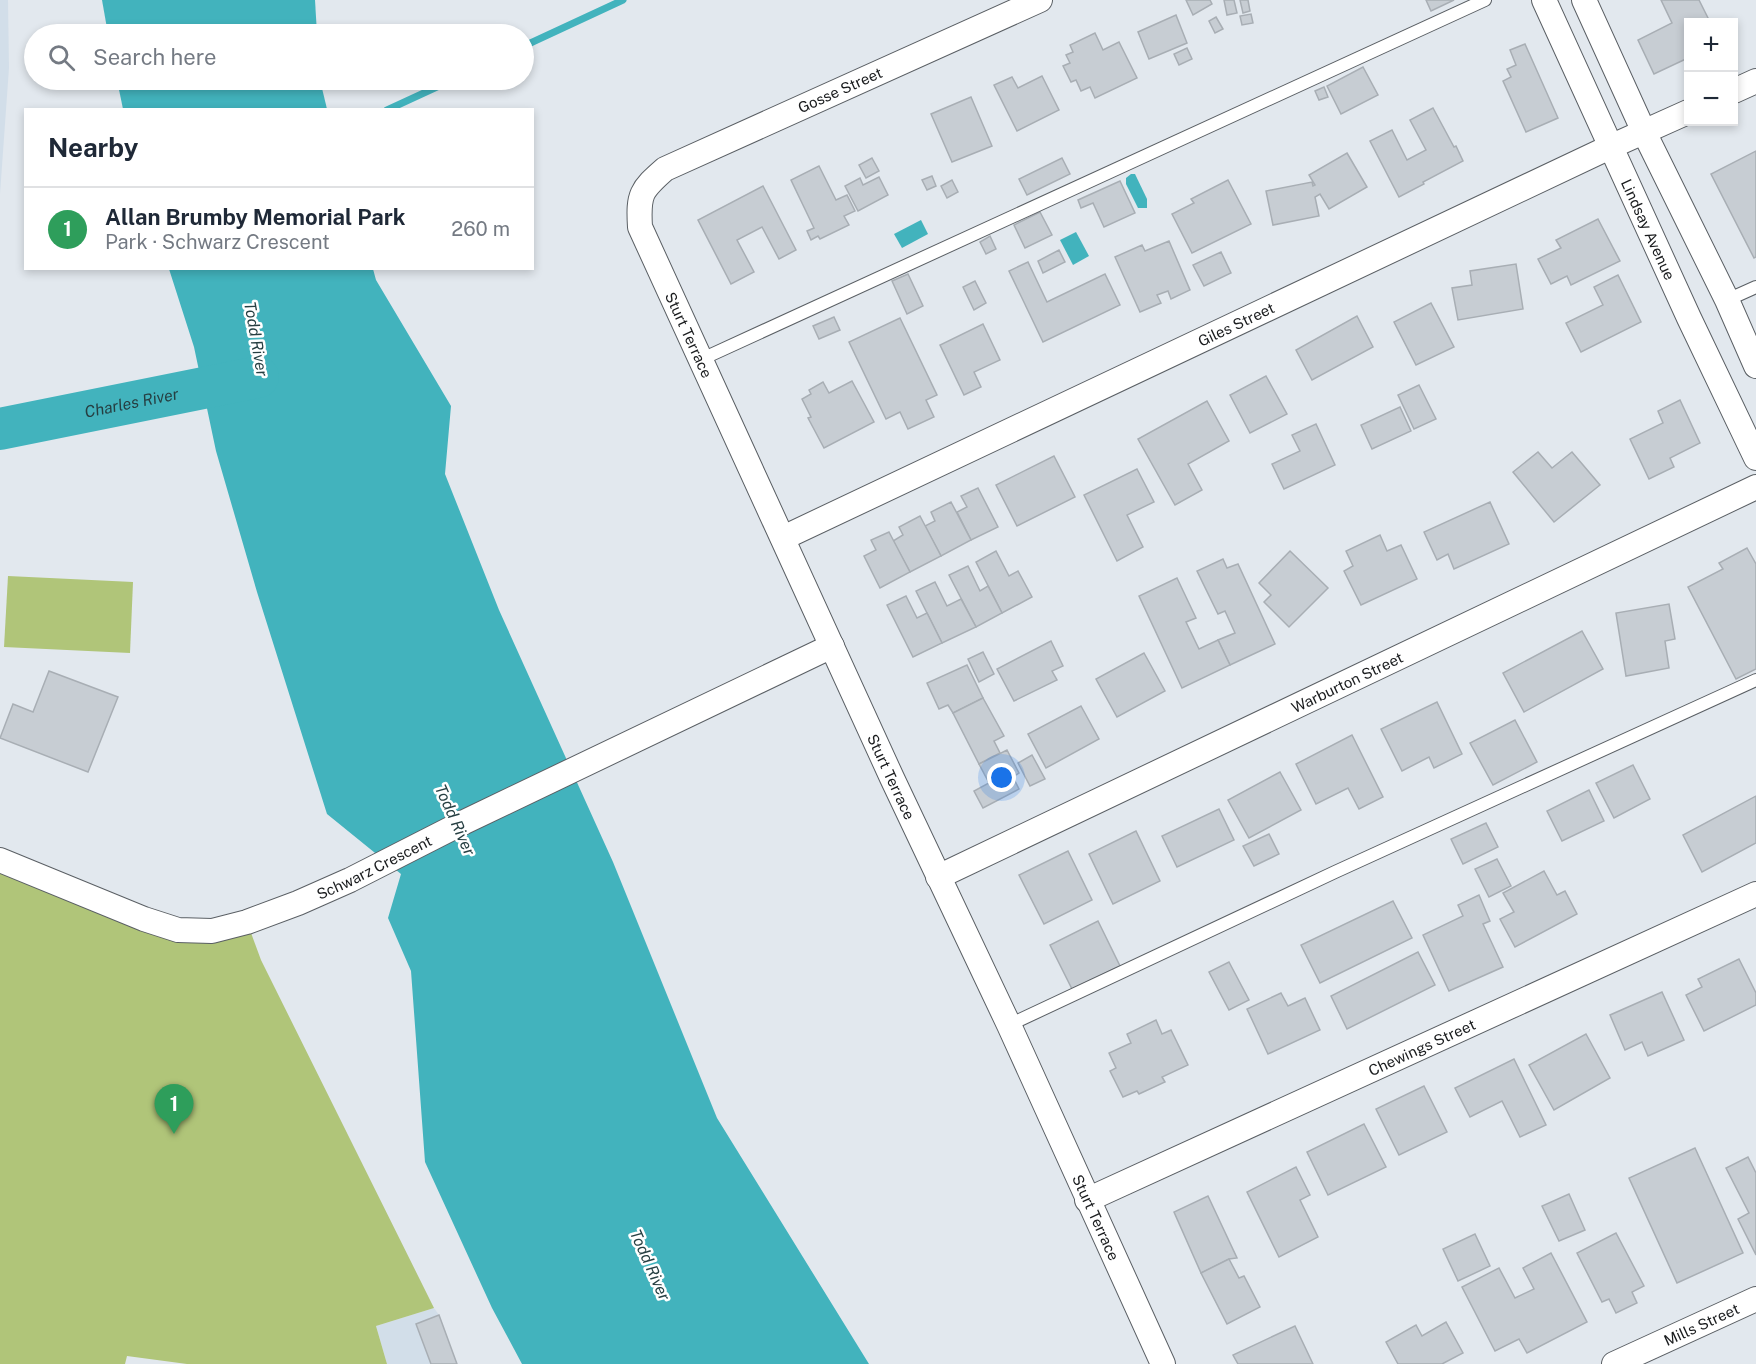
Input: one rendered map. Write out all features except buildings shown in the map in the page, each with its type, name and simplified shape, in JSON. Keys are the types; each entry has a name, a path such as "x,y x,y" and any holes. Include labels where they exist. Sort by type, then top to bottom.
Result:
{"street":[{"name":"Gosse Street","path":"645,186 665,168 1040,0"},
{"name":"Lindsay Avenue","path":"1544,0 1689,318 1756,458"},
{"path":"1584,0 1644,132 1756,366"},
{"path":"1738,89 1756,81"},
{"name":"Giles Street","path":"783,538 1684,114"},
{"name":"Sturt Terrace","path":"645,186 639,204 640,226 938,877 1009,1025 1162,1364"},
{"name":"Warburton Street","path":"938,877 1756,487"},
{"name":"Schwarz Crescent","path":"0,860 144,919 178,930 212,931 247,922 350,880 456,826 832,646"},
{"name":"Chewings Street","path":"1087,1200 1756,894"},
{"name":"Mills Street","path":"1614,1364 1756,1299"}],"lane":[{"path":"702,359 1485,0"},
{"path":"1726,300 1756,287"},
{"path":"1009,1025 1335,872 1756,680"}],"shaded area":[{"path":"0,0 8,0 9,68 0,194"},
{"path":"434,1308 439,1315 457,1364 387,1364 376,1326"}],"green space":[{"path":"8,576 133,582 130,653 4,647"},
{"path":"3,861 144,919 247,922 261,960 434,1308 376,1326 387,1364 187,1364 127,1356 125,1364 0,1364 0,874"}],"water":[{"path":"102,0 315,0 316,24 106,24"},
{"path":"119,90 322,90 327,108 123,108"},
{"path":"1135,174 1147,199 1147,208 1138,208 1126,184 1126,178"},
{"path":"921,220 928,234 902,248 894,234"},
{"path":"1076,232 1089,256 1073,265 1060,240"},
{"name":"Todd River","path":"169,270 373,270 376,280 451,406 445,474 499,610 613,862 717,1118 869,1364 522,1364 492,1308 425,1162 411,971 388,918 401,874 327,814 257,592 216,451 194,347"}],"waterway":[{"path":"534,41 623,0"},
{"path":"391,108 430,90"},
{"name":"Charles River","path":"0,429 258,377"}],"place":[{"name":"Allan Brumby Memorial Park","path":"174,1134"}]}
